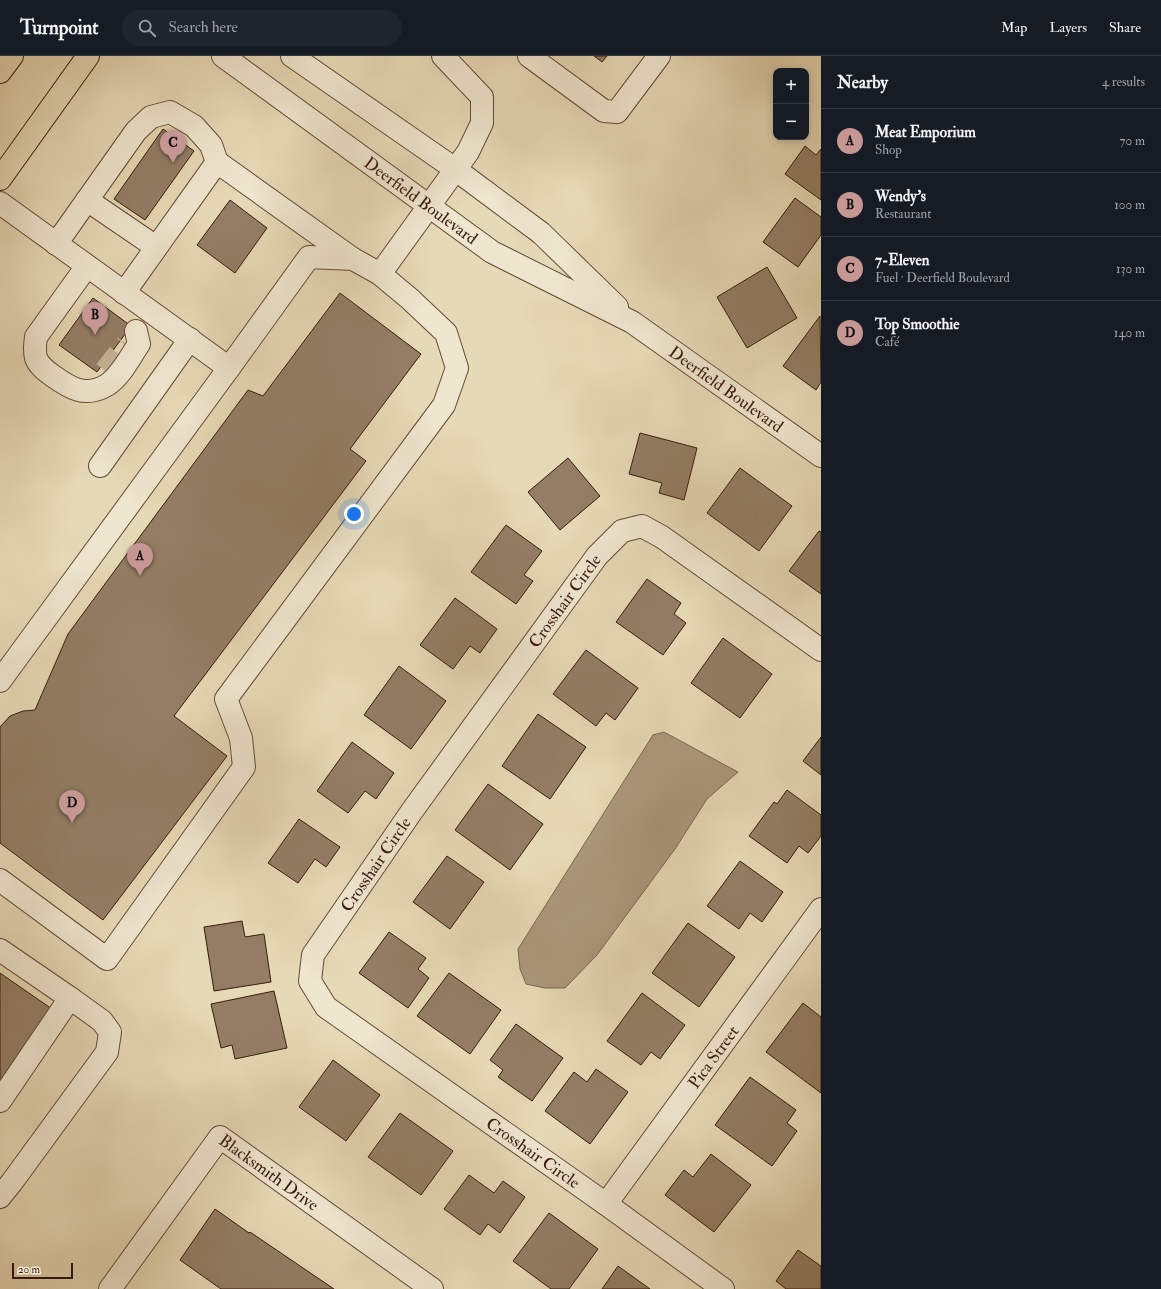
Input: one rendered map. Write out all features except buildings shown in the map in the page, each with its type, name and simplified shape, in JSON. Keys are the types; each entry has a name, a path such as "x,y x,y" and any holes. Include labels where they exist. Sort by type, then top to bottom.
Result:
{"main road":[{"path":"0,72 12,56"},
{"path":"0,179 88,56"}],"street":[{"name":"Deerfield Boulevard","path":"222,56 492,252 632,322"},
{"name":"Deerfield Boulevard","path":"292,56 455,169 540,233 632,322 821,456"},
{"path":"380,274 468,152 482,123 482,97 443,56"},
{"path":"529,56 604,111 617,112 659,56"},
{"path":"0,880 107,959 244,767 241,738 226,699 444,405 457,368 446,332 410,299 380,274 353,259 217,162 211,145 194,126 170,112 151,117 136,131 56,244"},
{"path":"124,293 217,162"},
{"path":"88,200 156,247"},
{"path":"0,203 229,368"},
{"path":"0,680 229,368 308,257 353,259"},
{"path":"87,266 36,337 34,349 36,360 42,368 69,388 79,391 90,391 106,386 116,378 139,344 131,337 151,312"},
{"path":"100,466 190,340"},
{"path":"90,391 105,371"},
{"name":"Crosshair Circle","path":"723,1289 606,1204 326,1007 310,981 313,956 412,811 597,556 622,531 642,526 662,537 821,650"},
{"name":"Pica Street","path":"606,1204 821,909"},
{"path":"0,950 102,1021 110,1032 107,1052 17,1176 0,1197"},
{"path":"0,1101 70,998"},
{"name":"Blacksmith Drive","path":"110,1289 220,1137 432,1289"}],"shaded area":[{"path":"664,732 738,772 707,799 675,849 597,955 565,988 545,988 526,984 520,969 518,949 653,735"}],"tunnel":[{"path":"105,371 126,344"}],"place":[{"name":"7-Eleven","path":"173,163"},
{"name":"Wendy's","path":"95,335"},
{"name":"Meat Emporium","path":"140,576"},
{"name":"Top Smoothie","path":"72,823"}]}
